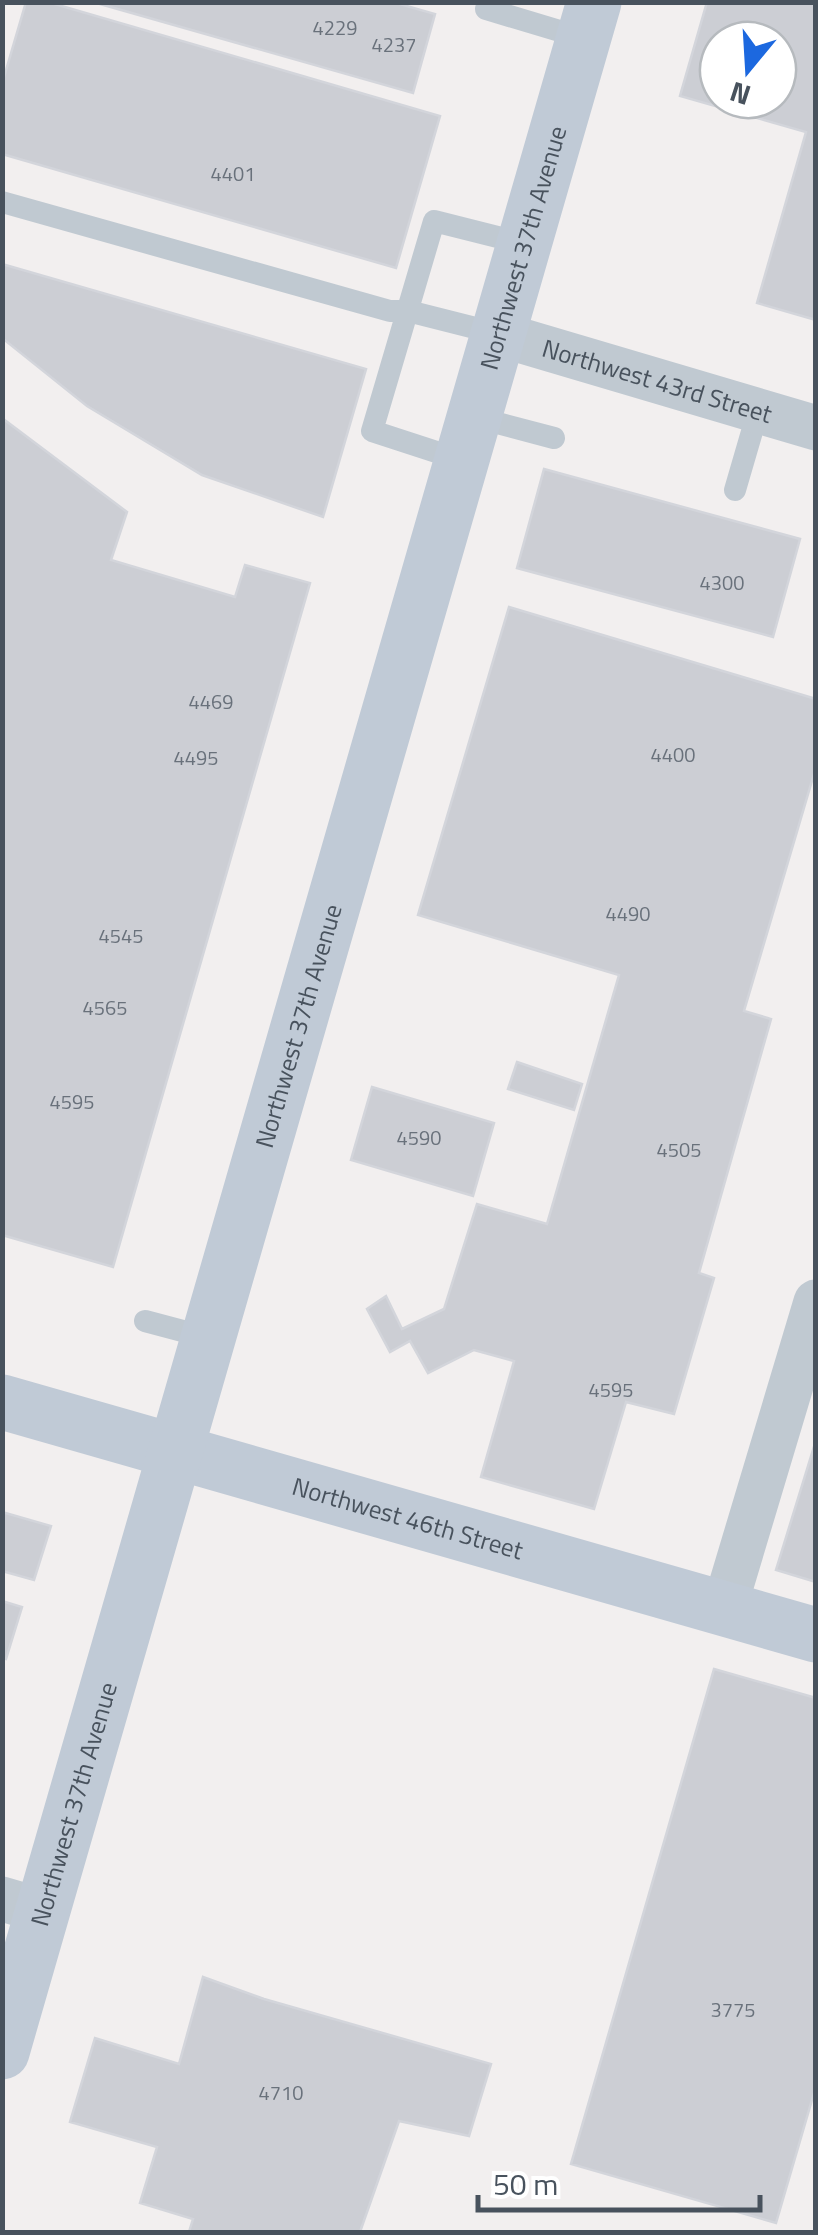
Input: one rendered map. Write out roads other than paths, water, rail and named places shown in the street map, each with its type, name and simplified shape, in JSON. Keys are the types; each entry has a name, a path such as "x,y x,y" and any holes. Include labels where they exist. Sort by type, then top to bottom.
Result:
{"street":[{"name":"Northwest 37th Avenue","path":"2,2052 23,1905 177,1452 589,20"},
{"name":"Northwest 43rd Street","path":"499,334 816,428"},
{"path":"724,1609 816,1302"},
{"name":"Northwest 46th Street","path":"2,1402 816,1635"}],"lane":[{"path":"486,9 589,20"},
{"path":"2,202 390,312 408,310 499,334"},
{"path":"525,244 434,221 372,431 468,439 554,438"},
{"path":"735,490 758,411"},
{"path":"145,1321 209,1338"}]}
